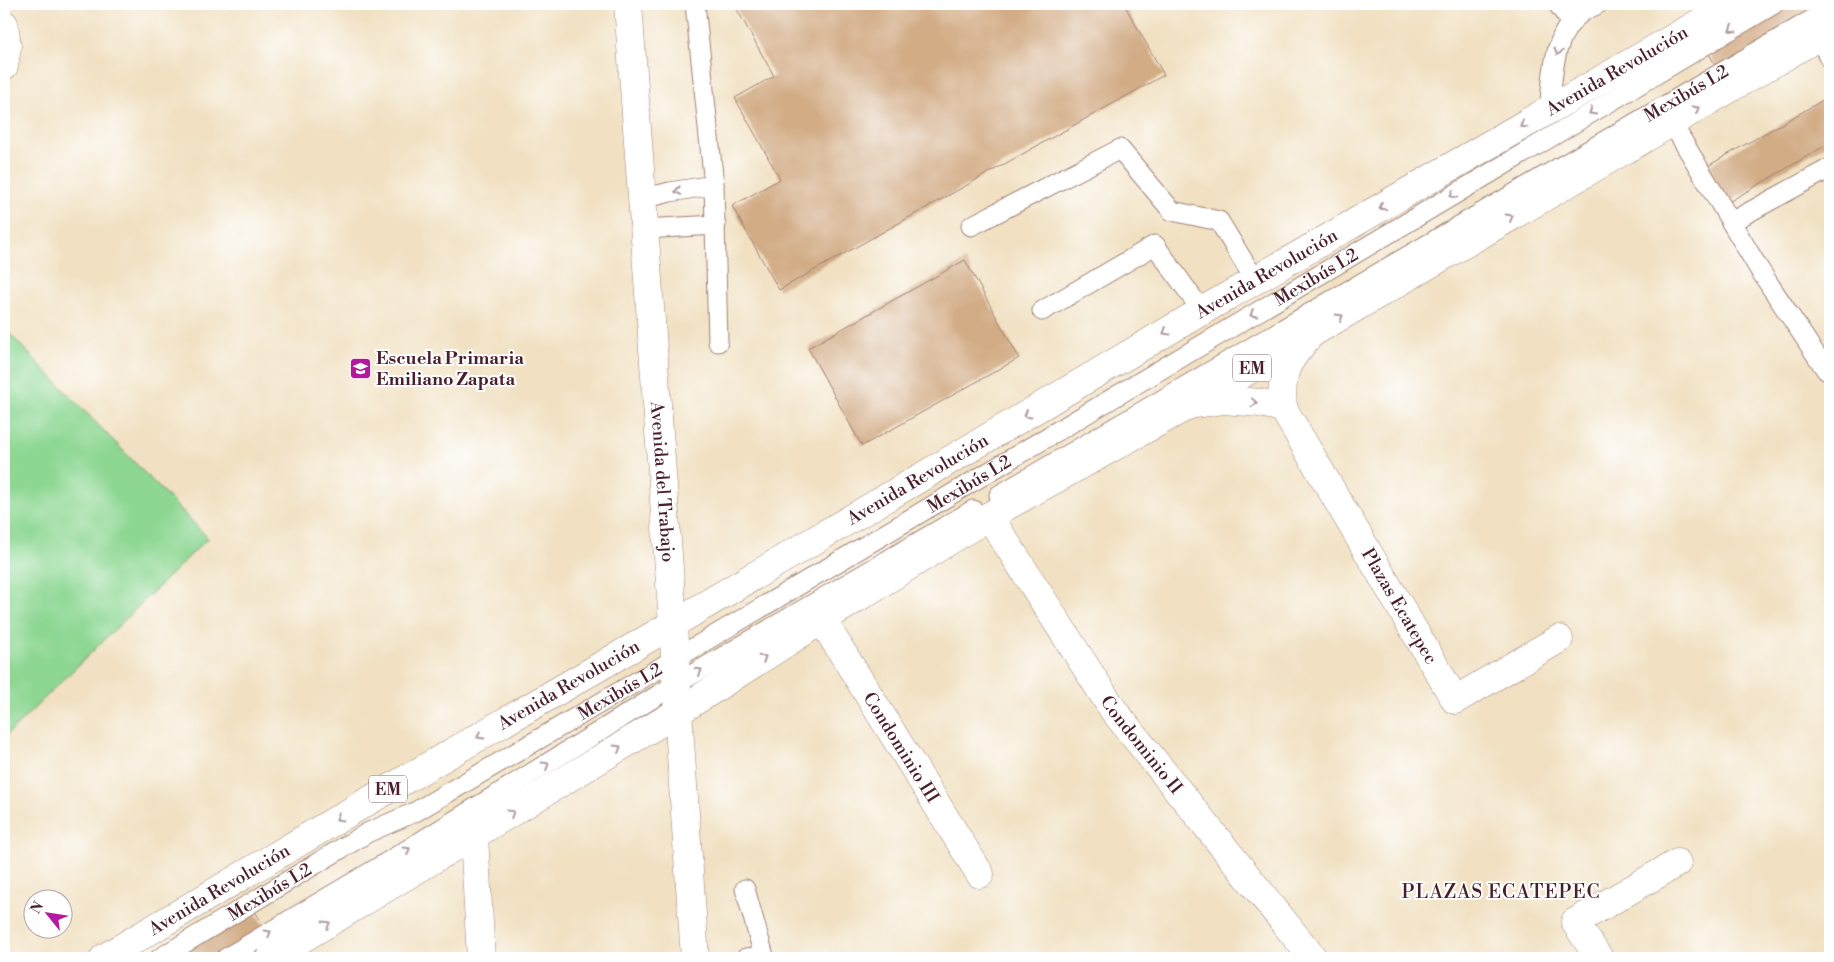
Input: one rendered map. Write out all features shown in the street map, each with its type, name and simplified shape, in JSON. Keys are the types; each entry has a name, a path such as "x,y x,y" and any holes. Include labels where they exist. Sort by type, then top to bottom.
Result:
{"main road":[{"name":"Avenida del Trabajo","path":"628,4 674,624 678,712 695,958"},
{"name":"Avenida Revolución","path":"104,958 353,810 674,624 1202,311 1732,4"},
{"path":"4,24 7,47 4,66"},
{"name":"EM","path":"270,958 678,712 989,516 1189,405 1672,123 1826,42"},
{"name":"Plazas Ecatepec","path":"1311,334 1290,358 1282,380 1283,408 1455,700 1559,639"},
{"path":"1189,405 1224,400 1261,403 1283,408"},
{"name":"Condominio II","path":"989,516 1114,711 1313,958"},
{"name":"Condominio III","path":"822,620 980,874"},
{"path":"474,836 481,958"},
{"path":"1598,958 1575,922 1677,863"}],"lane":[{"path":"694,4 714,185 718,342"},
{"path":"1558,4 1571,23"},
{"path":"1550,110 1556,52 1566,28 1581,14 1598,4"},
{"name":"Mexibús L2","path":"226,958 384,864 676,671 1774,4"},
{"name":"Mexibús L2","path":"160,958 367,833 415,812 676,671 1830,10"},
{"path":"1672,123 1759,269 1826,370 1830,372"},
{"path":"972,226 1120,149 1172,210 1219,221 1256,280"},
{"path":"1731,222 1830,168"},
{"path":"642,199 670,192 714,185"},
{"path":"644,229 716,225"},
{"path":"1042,311 1156,246 1202,311"},
{"path":"745,890 765,957 746,958"}],"green space":[{"path":"4,328 208,538 4,738"}],"building":[{"path":"734,4 1124,4 1164,75 779,290 732,206 780,179 735,98 774,76"},
{"path":"1779,4 1830,4 1720,73 1705,47"},
{"path":"1830,96 1830,143 1727,203 1706,167"},
{"path":"965,260 1019,358 862,446 808,348"},
{"path":"251,905 267,931 220,958 160,958"}],"place":[{"name":"Escuela Primaria Emiliano Zapata","path":"360,368"}],"district":[{"name":"PLAZAS ECATEPEC","path":"1501,891"}]}
